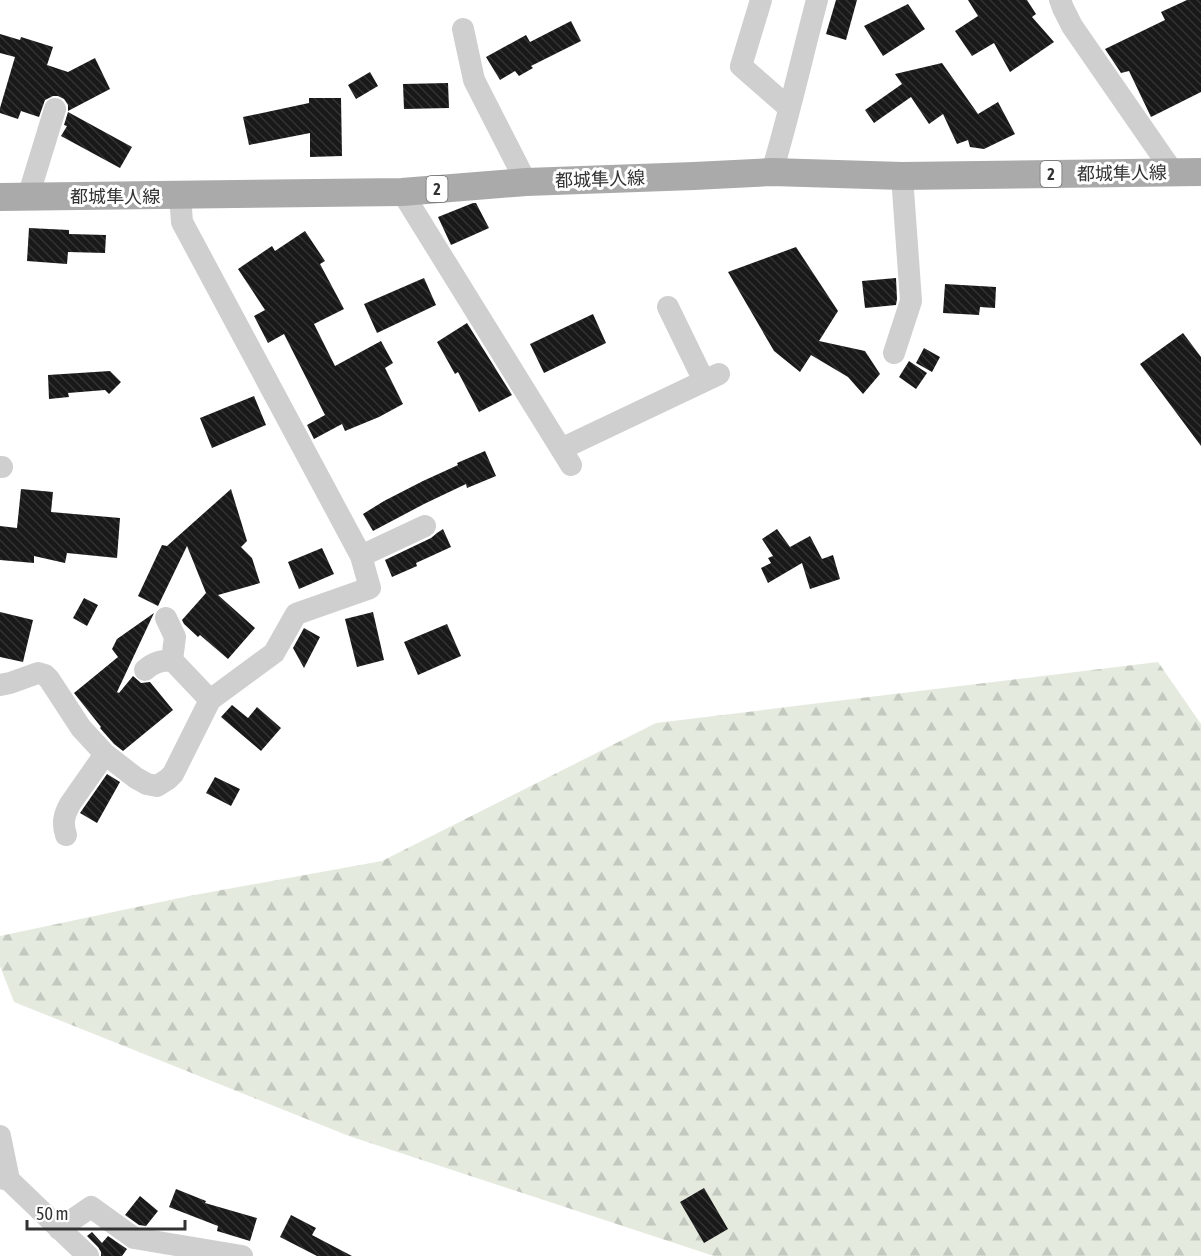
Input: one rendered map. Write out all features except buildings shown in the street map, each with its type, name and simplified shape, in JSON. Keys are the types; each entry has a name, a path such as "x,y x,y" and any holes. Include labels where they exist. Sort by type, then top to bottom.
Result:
{"main road":[{"name":"都城隼人線","path":"14,197 402,192 526,182 772,172 902,176 1187,172"}],"street":[{"path":"761,0 741,66 789,108"},
{"path":"772,172 786,126 817,0"},
{"path":"1060,0 1072,27 1187,172"},
{"path":"463,29 474,80 526,182"},
{"path":"14,197 55,109"},
{"path":"894,353 910,301 902,176"},
{"path":"402,192 566,457 712,377 668,307"},
{"path":"0,685 38,673 45,675 81,728 105,754 136,778 157,786 173,774 210,700 274,652 296,614 370,588 361,556 182,222 180,195"},
{"path":"361,556 425,526"},
{"path":"166,618 175,638 172,660"},
{"path":"172,660 210,700"},
{"path":"145,670 160,661 172,660"},
{"path":"66,836 64,820 66,812 105,754"},
{"path":"0,1136 4,1179 88,1256"},
{"path":"59,1229 92,1207 134,1238 242,1256"}],"green space":[{"path":"1158,662 1201,724 1201,1256 714,1256 349,1136 14,1002 0,966 0,936 189,896 382,861 656,723"}]}
